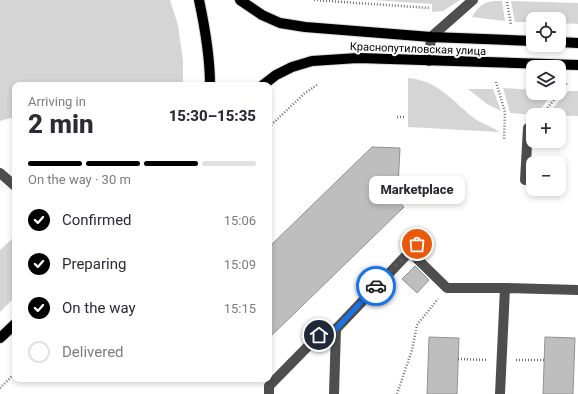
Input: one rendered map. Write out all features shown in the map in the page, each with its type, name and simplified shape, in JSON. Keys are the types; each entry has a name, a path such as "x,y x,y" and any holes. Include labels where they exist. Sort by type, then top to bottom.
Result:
{"main road":[{"path":"199,0 206,30 210,82"},
{"name":"Краснопутиловская улица","path":"240,0 262,15 280,23 311,28 431,37 526,41"},
{"path":"566,42 578,43"},
{"name":"Краснопутиловская улица","path":"267,82 276,75 292,67 312,61 358,58 578,66"},
{"path":"0,338 12,327"}],"street":[{"name":"Краснопутиловская улица","path":"431,37 472,0"},
{"path":"429,61 431,37"},
{"path":"524,180 526,148"},
{"path":"0,173 12,183"},
{"path":"269,394 269,386 319,335 336,329 413,248 447,288 578,290"},
{"path":"500,394 505,288"},
{"path":"334,394 336,329"}],"path":[{"path":"314,0 363,2 430,8"},
{"path":"507,2 511,25"},
{"path":"496,82 505,112 504,139"},
{"path":"547,108 567,83"},
{"path":"272,124 305,93 317,85"},
{"path":"397,117 406,117"},
{"path":"397,394 412,350 417,326 447,288"},
{"path":"0,388 12,376"}],"shaded area":[{"path":"0,0 170,0 178,25 183,61 183,82 12,82 12,118 0,121"},
{"path":"373,0 460,0 443,11 432,12 432,4"},
{"path":"493,1 502,1 505,21 472,17 480,6"},
{"path":"511,1 578,3 578,24 566,23 566,12 526,12 526,22 515,22"},
{"path":"408,78 419,80 437,87 475,119 499,132 408,127"},
{"path":"503,88 526,90 526,100 548,100 541,108 526,108 526,114 510,113"},
{"path":"468,89 493,89 501,111 487,104"},
{"path":"568,91 578,91 578,116 566,116 566,108 553,108 560,100 566,100 566,93"},
{"path":"12,239 12,300 0,312 0,250"}],"building":[{"path":"372,147 400,148 398,188 392,194 404,207 272,335 272,244"},
{"path":"415,266 429,280 417,293 402,279"},
{"path":"429,337 459,338 457,394 427,394"},
{"path":"545,337 575,338 573,394 543,394"}],"way so far":[{"path":"376,286 417,244"}],"place":[{"name":"Marketplace","path":"417,244"}],"route":[{"path":"319,335 336,329 376,286"}]}
